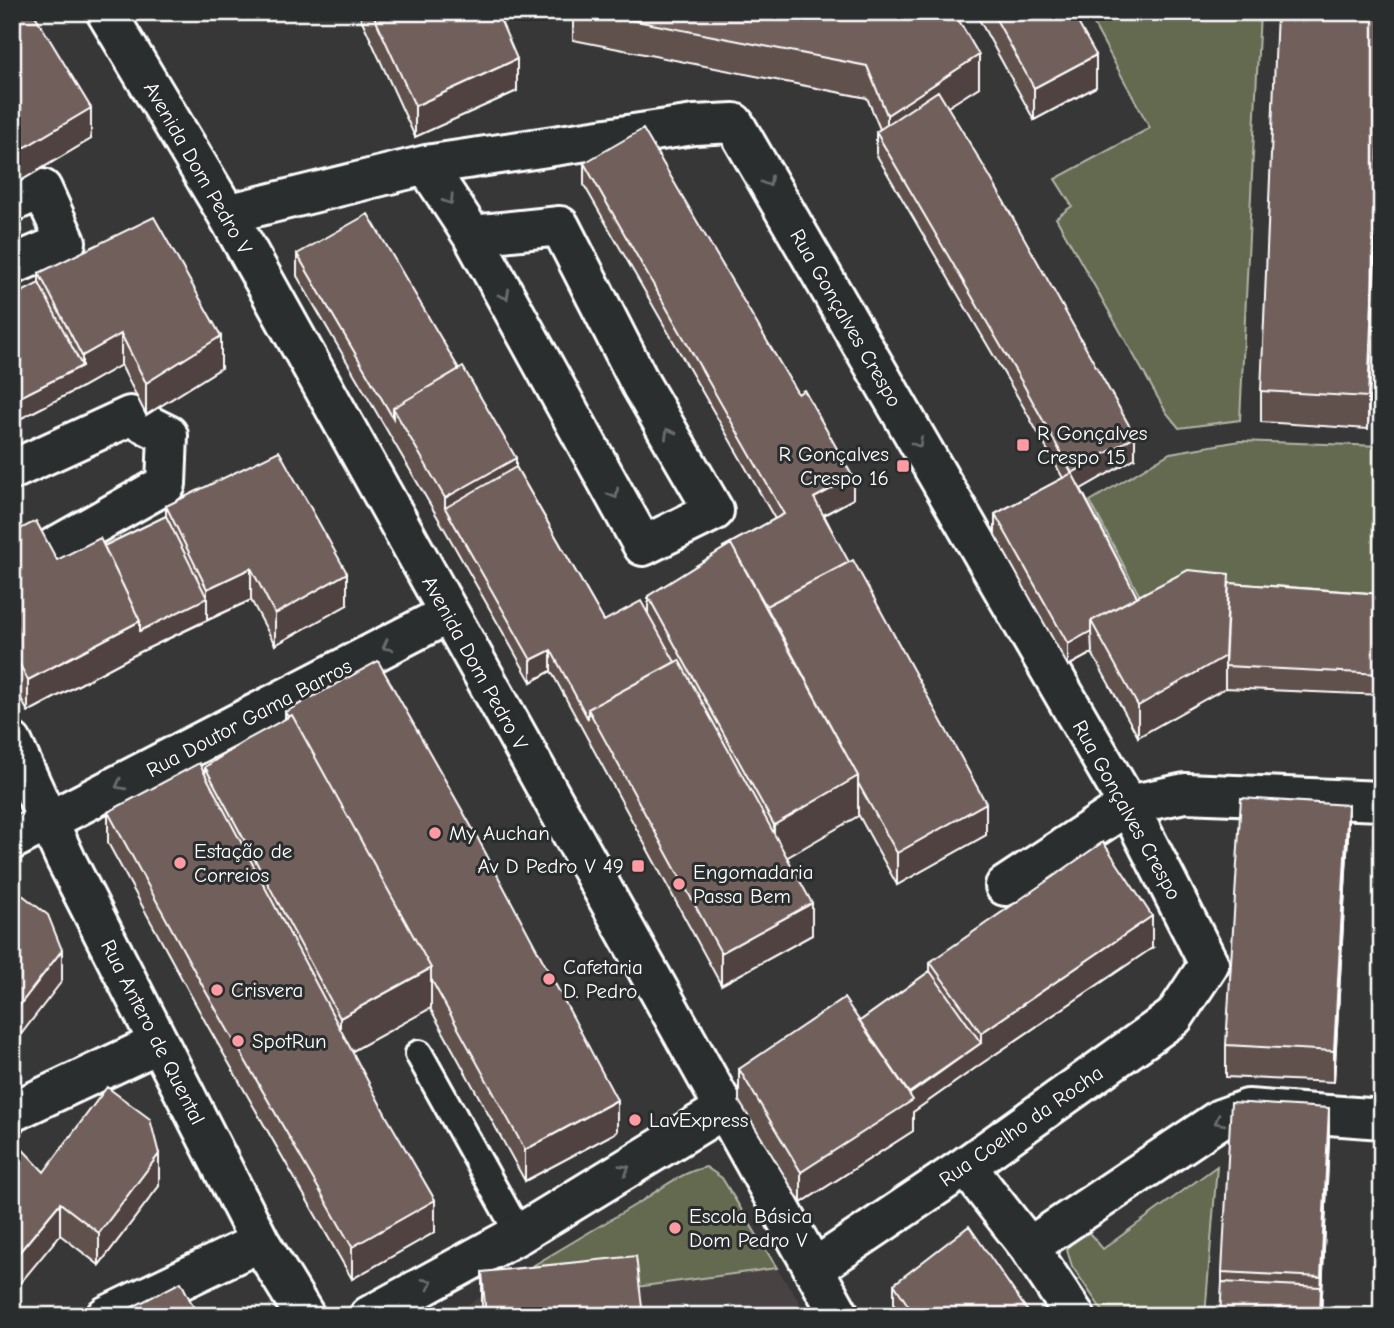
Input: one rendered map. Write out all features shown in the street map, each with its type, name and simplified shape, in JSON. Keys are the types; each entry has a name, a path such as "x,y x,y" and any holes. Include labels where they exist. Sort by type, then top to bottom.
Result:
{"street":[{"name":"Avenida Dom Pedro V","path":"106,12 227,214 840,1316"},
{"name":"Rua Gonçalves Crespo","path":"227,214 426,165 694,125 734,123 1128,805 1209,964"},
{"path":"426,165 472,235 643,546 714,511 641,385 560,226 472,235"},
{"path":"12,202 42,188 66,242 12,265"},
{"path":"12,470 130,416 168,435 166,484 12,571"},
{"name":"Rua Doutor Gama Barros","path":"12,840 448,614"},
{"name":"Rua Antero de Quental","path":"12,742 66,860 260,1242 305,1316"},
{"path":"1005,886 1128,805 1185,793 1382,801"},
{"name":"Rua Coelho da Rocha","path":"813,1269 966,1166 1174,1017 1209,964"},
{"path":"12,1112 159,1043"},
{"path":"369,1316 519,1234 724,1109"},
{"path":"1029,1247 1220,1119 1248,1109 1382,1119"},
{"path":"966,1166 1029,1247 1075,1316"},
{"path":"106,1316 260,1242"}],"lane":[{"path":"419,1054 519,1234"}],"shaded area":[{"name":"Escola Básica Dom Pedro V","path":"706,1167 722,1178 736,1198 769,1257 809,1316 449,1316 652,1195 675,1178 691,1170"}],"green space":[{"path":"1087,12 1260,12 1240,420 1179,428 1166,412 1056,218 1072,206 1055,179 1150,128"},
{"path":"1240,441 1382,446 1382,601 1148,612 1090,501 1170,453"},
{"path":"1217,1166 1205,1316 1106,1316 1072,1266 1067,1250 1074,1236 1084,1227 1103,1249"},
{"path":"706,1167 722,1178 777,1268 636,1287 519,1274 672,1182"}],"building":[{"path":"12,12 33,12 91,108 17,152 12,143"},
{"path":"372,12 497,12 517,59 415,106"},
{"path":"590,12 954,12 979,55 887,115 867,66"},
{"path":"992,12 1072,12 1096,55 1034,88"},
{"path":"1277,12 1382,12 1368,397 1261,391"},
{"path":"938,91 989,175 1135,436 1072,473 876,132"},
{"path":"643,129 798,394 804,390 853,477 814,498 849,562 766,606 731,544 723,547 784,514 584,163"},
{"path":"368,214 459,369 393,408 393,418 297,254"},
{"path":"154,217 221,336 146,383 121,334 82,356 39,273"},
{"path":"39,283 82,366 12,401 12,297"},
{"path":"463,367 516,458 445,498 393,408"},
{"path":"279,451 347,573 275,614 251,568 207,589 166,506"},
{"path":"516,467 604,621 641,601 675,662 588,709 588,719 551,650 531,660 445,508"},
{"path":"1072,473 1137,597 1091,621 1091,631 1068,644 995,514"},
{"path":"166,516 207,598 140,631 140,621 104,546"},
{"path":"36,521 57,560 100,538 140,621 28,680 12,650 12,533"},
{"path":"731,544 858,776 774,825 648,596"},
{"path":"853,560 986,803 897,853 766,606"},
{"path":"1188,570 1229,574 1225,656 1138,706 1091,621"},
{"path":"1229,583 1382,594 1382,674 1225,666"},
{"path":"679,660 812,903 721,953 588,709"},
{"path":"378,661 475,833 617,1100 525,1150 431,979 431,968 292,715 288,717 285,712"},
{"path":"292,715 431,968 340,1018 205,767"},
{"path":"199,763 388,1119 435,1200 352,1247 206,992 108,812"},
{"path":"1241,798 1348,805 1334,1051 1226,1045"},
{"path":"1103,842 1152,916 981,1033 930,962"},
{"path":"12,887 48,915 62,950 12,1015"},
{"path":"930,971 981,1043 909,1093 860,1021"},
{"path":"844,998 913,1100 801,1172 739,1069"},
{"path":"107,1087 150,1119 159,1154 99,1233 60,1203 12,1261 12,1138 44,1172"},
{"path":"1231,1102 1329,1108 1321,1277 1222,1272"},
{"path":"969,1226 1031,1316 915,1316 894,1284"},
{"path":"636,1256 643,1316 486,1316 482,1272"},
{"path":"181,1282 198,1316 115,1316"},
{"path":"1222,1282 1321,1287 1320,1316 1220,1316"}],"place":[{"name":"R Gonçalves Crespo 15","path":"1023,445"},
{"name":"R Gonçalves Crespo 16","path":"903,466"},
{"name":"My Auchan","path":"435,833"},
{"name":"Estação de Correios","path":"180,863"},
{"name":"Av D Pedro V 49","path":"638,866"},
{"name":"Engomadaria Passa Bem","path":"679,884"},
{"name":"Cafetaria D. Pedro","path":"549,979"},
{"name":"Crisvera","path":"217,990"},
{"name":"SpotRun","path":"238,1041"},
{"name":"LavExpress","path":"635,1120"},
{"name":"Escola Básica Dom Pedro V","path":"675,1228"}]}
